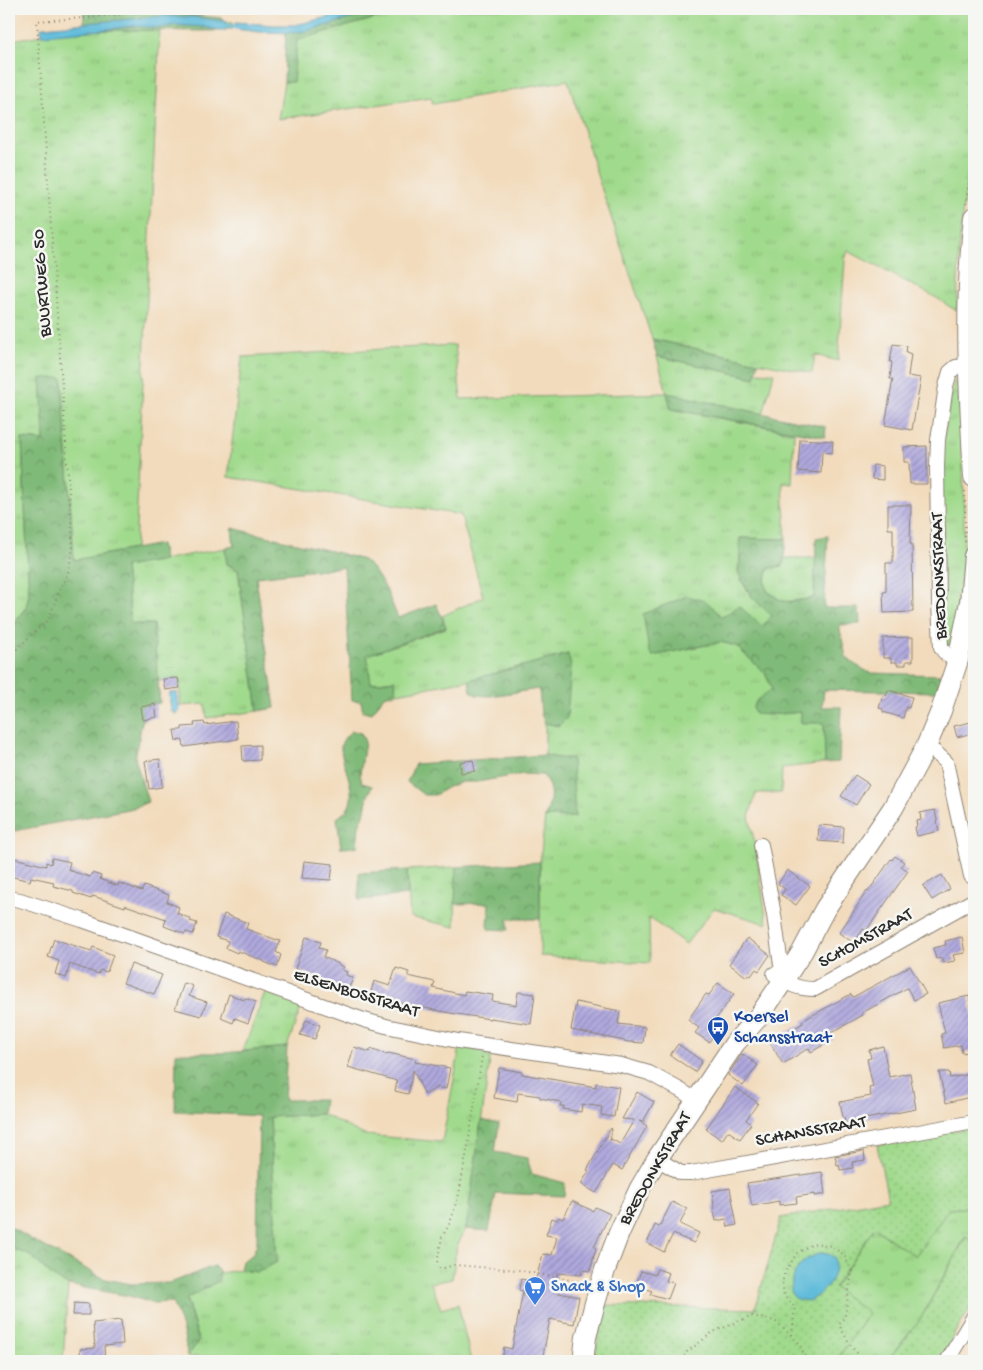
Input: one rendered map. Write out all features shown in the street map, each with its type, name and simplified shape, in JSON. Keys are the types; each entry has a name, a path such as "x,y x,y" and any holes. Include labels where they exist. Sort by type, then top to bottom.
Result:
{"street":[{"path":"974,217 968,295 974,477"},
{"name":"BREDONKSTRAAT","path":"583,1361 586,1337 600,1287 619,1233 640,1188 735,1043 751,1010 779,973 793,946 825,909 893,808 926,747 941,711 958,660 943,652 941,647 938,440 946,386 950,372 956,367 969,366"},
{"path":"958,660 970,602 974,556"},
{"path":"926,747 946,762 971,876"},
{"path":"761,845 773,906 779,973"},
{"name":"ELSENBOSSTRAAT","path":"9,898 82,920 364,1020 458,1041 621,1065 649,1073 696,1100"},
{"name":"SCHOMSTRAAT","path":"779,973 801,989 816,989 974,900"},
{"name":"SCHANSSTRAAT","path":"657,1160 681,1173 691,1173 974,1122"},
{"path":"947,1361 974,1316"}],"path":[{"name":"BUURTWEG 50","path":"9,656 48,620 68,573 73,548 37,21 170,9"},
{"path":"484,1045 459,1194 450,1224 442,1237 436,1268 454,1265 518,1270 600,1287"},
{"path":"792,1335 795,1307 785,1297 782,1283 785,1272 797,1253 803,1249 815,1243 831,1246 844,1255 852,1271 845,1316 839,1325 851,1346 864,1361"},
{"path":"682,1361 687,1352 713,1332 752,1316 775,1321 799,1343 807,1361"}],"green space":[{"path":"83,9 171,9 172,13 222,18 223,21 233,22 233,29 223,31 85,30"},
{"path":"364,9 409,9 297,40 293,82 284,82 286,29"},
{"path":"409,9 972,9 968,92 974,95 974,135 963,207 957,310 848,251 845,260 838,361 815,355 812,373 652,339 597,175 568,80 433,104 431,97 278,119 284,82 293,81 296,40"},
{"path":"972,9 974,9 974,95 968,93"},
{"path":"160,28 135,549 74,560 62,378 44,441 22,439 29,595 26,607 9,630 9,40 78,32"},
{"path":"652,339 758,362 755,378 657,356"},
{"path":"455,345 461,399 667,393 671,409 794,432 792,484 783,483 786,539 740,538 738,571 742,582 752,597 772,616 762,626 722,617 706,601 652,656 721,642 736,646 765,673 773,689 768,715 802,712 824,723 825,763 782,768 781,793 756,793 749,817 767,924 714,908 686,944 649,918 650,963 540,956 540,862 545,817 575,817 558,758 545,755 545,723 559,726 568,654 469,680 397,693 394,680 370,683 367,655 446,628 442,616 483,597 461,515 228,477 242,357"},
{"path":"657,356 755,378 756,372 774,373 763,414 667,393"},
{"path":"41,378 62,378 74,560 161,544 164,560 125,567 131,624 153,624 160,703 145,706 135,758 148,802 133,808 9,832 9,630 26,608 29,595 22,439 44,441"},
{"path":"954,381 958,381 963,474 964,546 957,605 949,649 944,640 941,450"},
{"path":"667,393 826,427 825,437 671,409"},
{"path":"232,528 363,560 373,569 386,589 398,618 436,604 446,627 367,655 371,683 395,680 396,693 384,696 372,713 363,711 361,701 352,700 344,567 256,577 275,708 258,711 238,570 227,564 225,548 234,546"},
{"path":"828,536 824,608 859,608 860,624 839,625 846,657 870,673 941,675 936,692 824,690 822,707 841,707 839,762 825,763 824,723 801,723 801,712 768,715 755,714 753,708 757,700 772,689 765,673 736,646 721,642 652,656 649,650 643,614 687,596 706,601 722,617 739,606 762,626 772,616 752,597 738,571 740,538 786,539 783,566 769,568 765,581 767,591 779,599 789,602 814,598 816,538"},
{"path":"225,548 227,564 238,570 258,711 207,718 205,704 181,706 179,679 158,681 153,624 131,624 125,567"},
{"path":"784,558 816,558 814,598 783,602 767,591 765,581 769,568 783,566"},
{"path":"568,654 571,666 567,718 559,726 545,723 541,714 539,689 490,696 476,695 471,691 469,680"},
{"path":"351,731 361,733 365,742 360,774 362,783 372,786 364,815 359,825 357,847 341,848 337,818 347,810 350,803 351,788 341,745"},
{"path":"545,755 558,758 572,758 575,817 545,817 549,806 550,791 543,775 523,774 477,782 462,782 448,787 435,795 424,795 407,782 415,764"},
{"path":"540,862 540,919 508,919 508,930 488,929 489,903 455,904 456,867"},
{"path":"456,867 455,927 410,917 407,870"},
{"path":"407,870 408,895 359,900 359,873"},
{"path":"265,992 302,1005 287,1047 243,1051"},
{"path":"287,1047 284,1100 324,1100 322,1114 270,1117 277,1262 258,1272 240,1270 242,1261 252,1255 257,1244 259,1116 175,1111 176,1053 225,1053"},
{"path":"460,1047 491,1053 466,1229 457,1246 452,1279 431,1283 441,1309 458,1304 471,1361 236,1361 216,1356 187,1357 199,1340 186,1298 217,1281 220,1273 240,1270 258,1272 277,1262 270,1117 322,1114 364,1135 442,1142"},
{"path":"481,1120 499,1124 495,1152 527,1158 532,1174 565,1183 564,1196 496,1193 489,1231 466,1229"},
{"path":"974,1127 974,1204 962,1208 949,1209 915,1256 874,1228 834,1287 868,1313 836,1361 594,1361 604,1305 755,1309 781,1218 888,1199 877,1145"},
{"path":"974,1204 974,1243 965,1237 920,1320 887,1361 836,1361 868,1313 834,1288 874,1228 915,1256 949,1209 962,1208"},
{"path":"9,1226 105,1279 131,1284 170,1283 214,1266 220,1273 218,1281 186,1299 199,1341 187,1357 182,1329 172,1302 152,1303 129,1296 68,1285 52,1276 31,1256 9,1247"},
{"path":"966,1237 974,1243 974,1303 940,1361 887,1361 920,1320"},
{"path":"9,1247 31,1256 52,1276 68,1285 63,1361 9,1361"}],"water":[{"path":"361,9 384,9 307,31 292,33 235,29 236,22 295,25"},
{"path":"164,16 223,21 227,22 227,27 225,31 176,25 160,28 134,26 42,35 41,32 43,27"},
{"path":"177,692 180,711 175,714 171,711 169,693"},
{"path":"820,1253 834,1257 835,1269 831,1280 820,1293 809,1301 797,1299 792,1295 791,1289 797,1269 803,1262"}],"building":[{"path":"893,344 907,346 906,352 911,354 908,376 921,378 912,430 885,425 893,379 890,379 892,362 890,362"},
{"path":"800,439 833,441 832,453 822,452 821,473 798,471"},
{"path":"927,446 927,484 910,484 909,462 904,462 904,447"},
{"path":"873,465 883,466 883,480 872,479"},
{"path":"888,505 911,505 910,544 912,544 913,612 884,613 883,592 886,592 886,563 893,563 893,529 888,529"},
{"path":"913,637 913,661 906,661 906,665 897,665 897,662 891,662 891,658 883,658 883,638"},
{"path":"178,678 180,688 165,690 163,679"},
{"path":"888,690 912,697 909,708 906,707 903,718 883,712 883,709 879,708 883,695 886,696"},
{"path":"155,704 157,717 143,720 141,707"},
{"path":"236,721 238,739 184,747 183,740 176,741 174,730 195,726 194,723 204,722 205,725"},
{"path":"971,722 973,733 957,737 954,726"},
{"path":"260,745 260,760 243,761 242,746"},
{"path":"160,759 162,787 149,789 145,761"},
{"path":"473,760 475,771 461,773 460,762"},
{"path":"855,775 869,784 856,805 841,796"},
{"path":"935,810 939,831 917,836 915,827 917,826 916,821 921,820 920,813"},
{"path":"819,825 844,827 843,843 818,841"},
{"path":"895,856 904,862 901,866 908,871 866,931 863,929 854,943 839,933 867,891"},
{"path":"14,858 46,866 46,862 51,864 52,858 70,862 68,870 90,877 92,873 101,876 100,879 118,886 119,883 142,891 144,886 169,895 167,902 179,907 177,913 197,923 193,934 186,932 185,934 164,926 166,919 93,896 91,899 73,893 73,891 53,886 54,882 31,877 30,881 9,876"},
{"path":"304,861 333,864 331,880 302,878"},
{"path":"787,870 810,886 796,905 781,895 785,889 778,884"},
{"path":"942,875 950,889 932,900 923,886"},
{"path":"224,914 248,923 246,929 280,941 276,952 281,955 277,967 226,948 228,941 216,937"},
{"path":"306,937 321,942 319,948 326,950 323,957 344,967 342,970 347,972 346,975 353,978 347,993 323,984 325,980 295,969"},
{"path":"962,937 965,953 953,955 955,961 943,963 942,958 936,959 933,948 946,945 945,941"},
{"path":"747,938 770,955 759,971 756,969 751,976 748,974 747,977 729,964"},
{"path":"54,939 91,951 93,947 113,955 107,972 100,970 98,974 70,964 66,978 55,974 59,961 48,957"},
{"path":"131,964 162,975 154,994 123,983"},
{"path":"910,966 926,994 914,1000 907,988 831,1033 834,1039 811,1052 809,1048 783,1064 770,1043 803,1023 802,1021 851,994 853,997"},
{"path":"396,968 409,972 408,976 435,982 433,988 464,995 465,991 493,995 492,1001 516,1005 518,992 535,994 531,1024 450,1013 400,1003 398,1008 369,999 374,981 390,986"},
{"path":"184,983 193,986 189,996 207,1002 201,1016 175,1009"},
{"path":"718,983 734,994 710,1027 716,1032 709,1042 695,1033 699,1028 688,1020 706,994 709,995"},
{"path":"229,994 256,1002 248,1023 235,1018 233,1023 221,1018"},
{"path":"969,996 974,1020 974,1051 962,1053 961,1045 944,1048 941,1034 945,1033 938,1003"},
{"path":"576,1002 620,1011 618,1024 645,1027 643,1043 629,1042 571,1030"},
{"path":"306,1020 320,1025 315,1039 300,1035"},
{"path":"678,1044 702,1061 695,1072 670,1055"},
{"path":"883,1046 889,1077 910,1073 916,1109 845,1123 840,1102 871,1096 869,1088 873,1087 867,1059 871,1058 869,1050"},
{"path":"354,1047 370,1052 370,1049 388,1055 388,1053 416,1059 415,1062 450,1068 446,1089 437,1087 425,1095 413,1070 408,1094 395,1091 397,1081 348,1067"},
{"path":"742,1054 758,1065 743,1086 728,1075"},
{"path":"499,1068 596,1087 596,1083 619,1087 614,1117 601,1115 602,1107 582,1104 581,1112 563,1109 564,1106 560,1106 561,1102 540,1098 540,1096 518,1093 517,1102 494,1098"},
{"path":"939,1072 949,1072 950,1078 974,1073 974,1096 946,1103"},
{"path":"735,1087 758,1103 746,1120 751,1124 740,1139 728,1131 722,1140 706,1129"},
{"path":"637,1092 654,1102 643,1122 639,1121 647,1126 622,1170 613,1165 596,1193 581,1184 611,1128 610,1141 611,1139 620,1144 634,1120 622,1119"},
{"path":"864,1151 865,1160 852,1162 853,1168 840,1170 835,1156"},
{"path":"822,1172 825,1194 796,1197 797,1203 779,1205 779,1201 752,1206 747,1183"},
{"path":"730,1188 737,1225 728,1227 726,1219 716,1221 712,1191"},
{"path":"572,1201 593,1211 595,1207 610,1214 594,1247 596,1248 590,1271 582,1270 581,1275 557,1273 554,1292 579,1297 574,1324 550,1319 542,1361 502,1361 504,1347 512,1349 523,1291 519,1290 521,1279 535,1282 543,1254 552,1255 557,1237 546,1235 552,1218 557,1220 559,1217 563,1219"},
{"path":"672,1202 687,1209 680,1224 699,1233 694,1243 673,1234 664,1252 647,1243 655,1225 659,1227"},
{"path":"657,1269 669,1273 666,1281 674,1283 668,1299 650,1294 652,1291 636,1285 641,1271 655,1275"},
{"path":"74,1303 89,1304 89,1315 73,1315"},
{"path":"121,1320 123,1344 104,1346 105,1361 81,1361 80,1349 95,1348 93,1323"}],"waterway":[{"path":"224,26 240,27"}],"place":[{"name":"Koersel Schansstraat","path":"718,1046"},
{"name":"Snack & Shop","path":"535,1306"}]}
